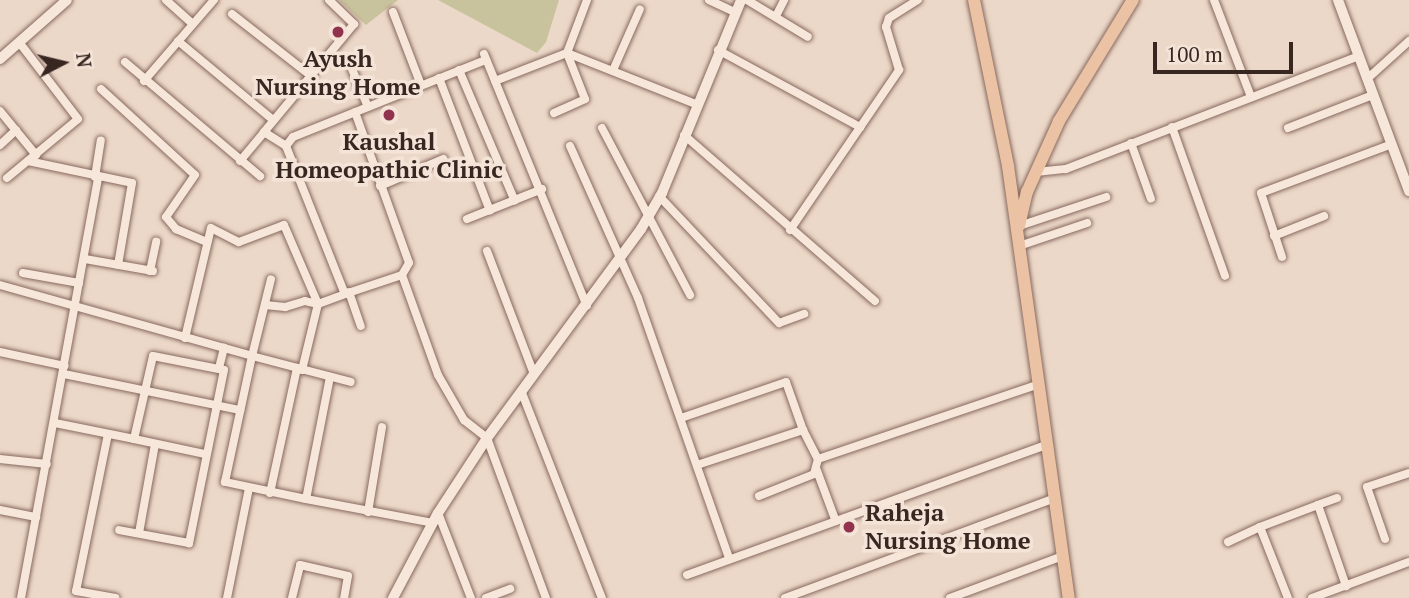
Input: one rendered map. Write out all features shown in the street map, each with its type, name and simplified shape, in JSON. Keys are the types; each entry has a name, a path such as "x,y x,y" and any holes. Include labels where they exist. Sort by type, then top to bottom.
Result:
{"main road":[{"path":"975,0 1019,235 1069,598"},
{"path":"1019,235 1036,172 1059,121 1133,0"}],"street":[{"path":"0,59 66,0"},
{"path":"166,0 194,24"},
{"path":"144,81 214,0"},
{"path":"240,161 354,24 330,0"},
{"path":"554,113 585,99 567,53 587,0"},
{"path":"709,0 735,12"},
{"path":"393,598 436,518 487,438 587,306 646,219 659,196 741,0"},
{"path":"747,0 808,37"},
{"path":"776,16 784,0"},
{"path":"790,230 899,70 886,27 889,18 918,0"},
{"path":"1214,0 1251,97"},
{"path":"1338,0 1409,191"},
{"path":"614,68 640,9"},
{"path":"393,12 421,85"},
{"path":"232,14 311,76"},
{"path":"178,41 273,120"},
{"path":"1367,79 1409,41"},
{"path":"7,178 78,119 19,42"},
{"path":"718,50 860,127"},
{"path":"495,81 567,53 614,68 696,104"},
{"path":"1036,172 1066,169 1359,56"},
{"path":"286,146 293,137 485,57 542,189 587,306"},
{"path":"125,62 144,81 260,176"},
{"path":"352,69 368,107"},
{"path":"459,70 515,201"},
{"path":"439,78 490,211"},
{"path":"101,89 195,175 166,217 176,229 207,242"},
{"path":"1288,128 1373,95"},
{"path":"0,111 36,155"},
{"path":"265,305 285,307 305,301 318,304 402,275 409,263 355,112"},
{"path":"1172,127 1225,275"},
{"path":"602,128 646,219 690,295"},
{"path":"0,145 16,130"},
{"path":"264,132 286,146 361,326"},
{"path":"684,135 790,230 875,301"},
{"path":"31,598 21,597 85,259 101,140"},
{"path":"1132,143 1152,199"},
{"path":"1282,257 1261,193 1391,144"},
{"path":"570,146 621,258 681,418 729,558"},
{"path":"380,187 443,159"},
{"path":"28,161 132,183 118,265"},
{"path":"467,219 542,189"},
{"path":"659,196 779,323 804,314"},
{"path":"1019,235 1106,197"},
{"path":"1274,236 1324,216"},
{"path":"1019,235 1087,223"},
{"path":"185,338 211,229 239,242 284,225 318,304 270,492"},
{"path":"85,259 152,271 156,242"},
{"path":"487,251 534,374"},
{"path":"23,273 79,283"},
{"path":"402,275 449,396 464,421 487,438 546,598"},
{"path":"271,279 225,482 368,512 436,518"},
{"path":"0,285 351,382"},
{"path":"219,369 224,348"},
{"path":"0,352 145,391 240,410"},
{"path":"119,530 189,543 224,370 153,356 134,439"},
{"path":"306,499 330,377"},
{"path":"681,418 786,382 835,519"},
{"path":"759,496 809,476 817,463 1039,384"},
{"path":"522,393 602,598"},
{"path":"55,423 205,454"},
{"path":"368,512 382,427"},
{"path":"697,465 803,430"},
{"path":"108,434 75,594 115,598"},
{"path":"139,533 155,444"},
{"path":"687,575 835,519 1047,445"},
{"path":"0,459 47,464"},
{"path":"1385,539 1367,487 1409,473"},
{"path":"227,598 249,488"},
{"path":"785,598 1055,498"},
{"path":"1228,542 1337,498"},
{"path":"1318,505 1341,591"},
{"path":"0,510 36,517"},
{"path":"436,518 471,598"},
{"path":"1260,527 1288,598"},
{"path":"950,598 1063,556"},
{"path":"1312,598 1341,591 1409,562"},
{"path":"292,598 300,565 348,576 344,598"},
{"path":"486,598 510,589"}],"shaded area":[{"path":"339,0 398,0 366,25"},
{"path":"438,0 559,0 546,42 537,53"}],"place":[{"name":"Ayush Nursing Home","path":"338,32"},
{"name":"Kaushal Homeopathic Clinic","path":"389,115"},
{"name":"Raheja Nursing Home","path":"849,527"}]}
